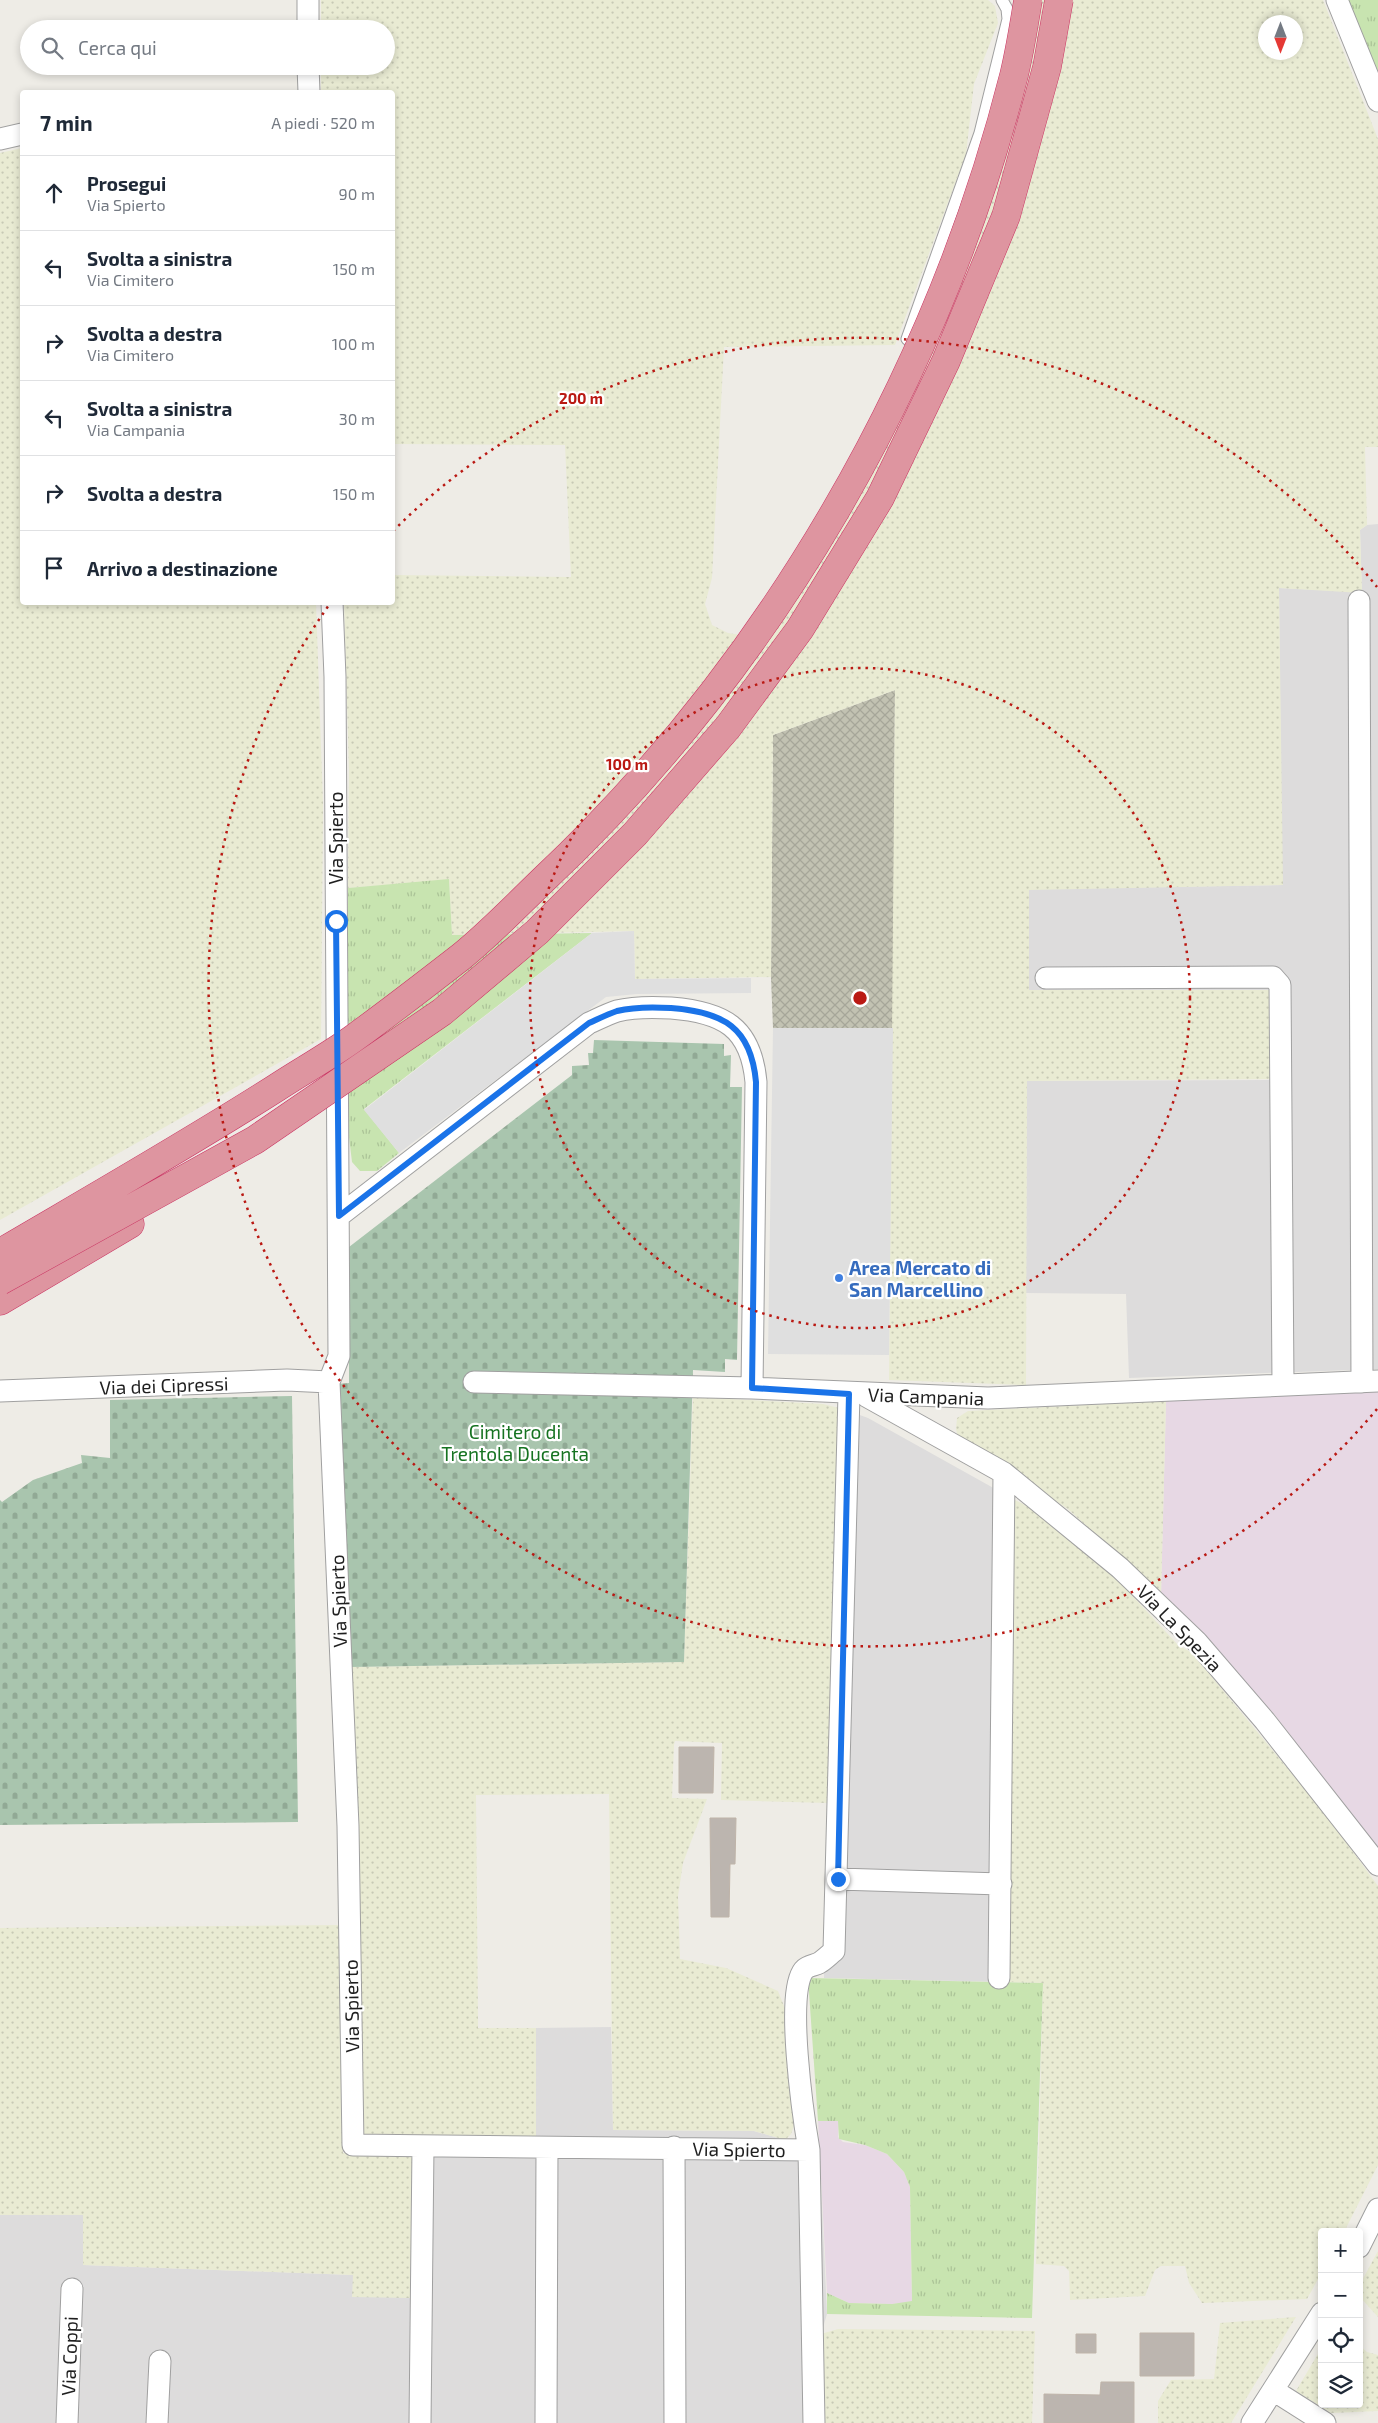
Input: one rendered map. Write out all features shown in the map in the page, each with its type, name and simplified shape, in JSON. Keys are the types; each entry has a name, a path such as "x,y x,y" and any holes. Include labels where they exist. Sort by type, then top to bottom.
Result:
{"highway":[{"path":"0,1253 203,1134 352,1039 466,953 567,858 645,778 716,688 794,581 869,448 928,329 976,204 1014,73 1028,0"},
{"path":"0,1301 195,1184 255,1140 442,1012 537,932 636,834 728,727 800,629 880,498 950,352 1006,216 1047,67 1059,0"},
{"path":"0,1281 255,1140"}],"street":[{"path":"308,0 308,20"},
{"path":"1337,0 1378,101"},
{"path":"308,75 308,90"},
{"path":"0,139 20,134"},
{"path":"1359,601 1370,1381"},
{"name":"Via Spierto","path":"332,605 335,687 339,1356 329,1382 348,1826 353,2144 809,2150"},
{"path":"1046,978 1273,978 1280,985 1283,1384"},
{"path":"339,1216 589,1023 618,1011 659,1008 699,1010 718,1017 734,1028 746,1044 754,1062 756,1082 752,1388"},
{"name":"Via dei Cipressi","path":"0,1391 287,1380 329,1382"},
{"name":"Via Campania","path":"474,1382 752,1388 856,1394 998,1398 1370,1381"},
{"path":"814,2423 809,2150 803,2115 794,2005 797,1983 804,1969 819,1963 834,1951 856,1394"},
{"name":"Via La Spezia","path":"856,1394 939,1436 1004,1472 1120,1568 1197,1642 1265,1721 1378,1866"},
{"path":"933,1397 939,1436"},
{"path":"999,1978 1004,1472"},
{"path":"838,1879 1001,1884"},
{"path":"420,2423 423,2146"},
{"path":"546,2423 547,2148"},
{"path":"674,2148 675,2423"},
{"path":"1363,2240 1378,2209"},
{"name":"Via Coppi","path":"67,2423 72,2290"},
{"path":"1252,2423 1318,2318"},
{"path":"157,2423 160,2361"},
{"path":"1273,2390 1325,2423"}],"lane":[{"path":"907,338 980,133 1008,19 1007,9 1002,0"}],"shaded area":[{"path":"321,0 988,0 995,6 998,23 974,84 966,154 895,345 724,347 712,578 705,604 712,625 728,633 747,636 868,439 987,145 1015,0 1323,0 1378,139 1378,447 1365,447 1367,525 1360,530 1362,593 1279,588 1283,885 1029,890 1029,990 1270,990 1270,1079 1027,1081 1026,1385 889,1380 895,690 773,735 771,977 635,979 634,931 452,935 449,880 348,888 349,770 344,605 395,605 395,575 571,577 565,445 395,444 395,90 321,90 321,75 395,75 395,20 321,20"},
{"path":"20,148 20,605 316,605 323,804 321,1039 0,1220 0,153"},
{"path":"1378,524 1378,1369 1129,1378 1126,1294 1026,1293 1027,1081 1269,1080 1270,990 1029,990 1029,889 1282,885 1279,588 1362,592 1360,530 1367,525"},
{"path":"895,690 893,1028 773,1028 771,977 773,735"},
{"path":"634,931 635,979 751,978 751,993 637,994 606,997 399,1153 364,1110 592,933"},
{"path":"773,1028 893,1028 889,1355 768,1354"},
{"path":"1378,1392 1378,1850 1274,1714 1221,1655 1161,1595 1166,1401"},
{"path":"693,1397 823,1404 843,1409 829,1803 721,1800 722,1743 675,1741 674,1745 672,1798 707,1799 683,1863 678,1896 680,1959 726,1968 778,1991 792,2026 795,2123 791,2134 785,2140 754,2131 613,2130 609,1794 476,1795 478,2028 536,2028 536,2138 361,2135 350,1667 684,1662"},
{"path":"1166,1401 1161,1595 1068,1509 958,1437 956,1429 957,1418 968,1411"},
{"path":"843,1409 868,1418 1015,1500 1004,1982 824,1978"},
{"path":"1015,1500 1027,1506 1099,1560 1179,1646 1191,1652 1323,1811 1378,1886 1378,2165 1346,2228 1318,2228 1318,2279 1307,2299 1202,2303 1189,2283 1185,2266 1161,2266 1155,2270 1145,2296 1070,2300 1069,2271 1064,2266 1036,2264 1043,1983 1004,1982"},
{"path":"342,1925 343,2153 412,2155 410,2298 352,2297 353,2275 83,2265 83,2215 0,2215 0,1928"},
{"path":"611,2027 613,2130 754,2131 785,2140 819,2141 827,2314 821,2334 823,2423 0,2423 0,2215 83,2215 84,2265 353,2275 410,2298 412,2138 535,2137 536,2028"},
{"path":"818,2121 839,2121 838,2137 843,2142 865,2145 887,2154 904,2172 910,2187 912,2302 892,2304 849,2303 827,2293"},
{"path":"1378,2251 1378,2317 1363,2300 1363,2279"},
{"path":"1296,2317 1231,2423 1158,2423 1158,2401 1171,2380 1214,2379 1220,2323"},
{"path":"838,2329 1035,2331 1032,2423 823,2423 821,2334"},
{"path":"1363,2348 1367,2352 1378,2355 1378,2411 1331,2413 1323,2408 1363,2408"},
{"path":"1318,2354 1318,2405 1296,2391"}],"green space":[{"path":"1344,0 1378,0 1378,87"},
{"path":"449,879 452,935 592,933 364,1109 399,1153 377,1171 360,1171 352,1162 348,1129 348,888"},
{"name":"Cimitero di Trentola Ducenta","path":"594,1040 724,1044 724,1056 731,1055 730,1087 742,1087 737,1360 725,1359 725,1372 693,1370 684,1662 350,1667 336,1384 349,1383 349,1247 572,1075 572,1066 589,1065 588,1053 593,1053"},
{"path":"292,1396 298,1822 0,1825 0,1500 2,1502 33,1480 82,1463 81,1455 110,1458 110,1400"},
{"path":"808,1978 1043,1983 1032,2318 827,2314 827,2293 849,2303 892,2304 912,2301 910,2187 904,2172 887,2154 865,2145 839,2139 838,2121 818,2121"}],"building":[{"path":"679,1747 714,1747 713,1793 679,1793"},
{"path":"710,1818 736,1818 735,1864 730,1864 729,1917 711,1917"},
{"path":"1140,2333 1194,2333 1194,2376 1140,2376"},
{"path":"1076,2334 1096,2334 1096,2353 1076,2353"},
{"path":"1101,2382 1134,2382 1134,2423 1044,2423 1044,2394 1100,2395"}],"place":[{"name":"Area Mercato di San Marcellino","path":"839,1278"}],"route":[{"path":"336,921 339,1216 589,1023 618,1011 659,1008 699,1010 718,1017 734,1028 746,1044 754,1062 756,1082 752,1388 849,1394 838,1879"}]}
